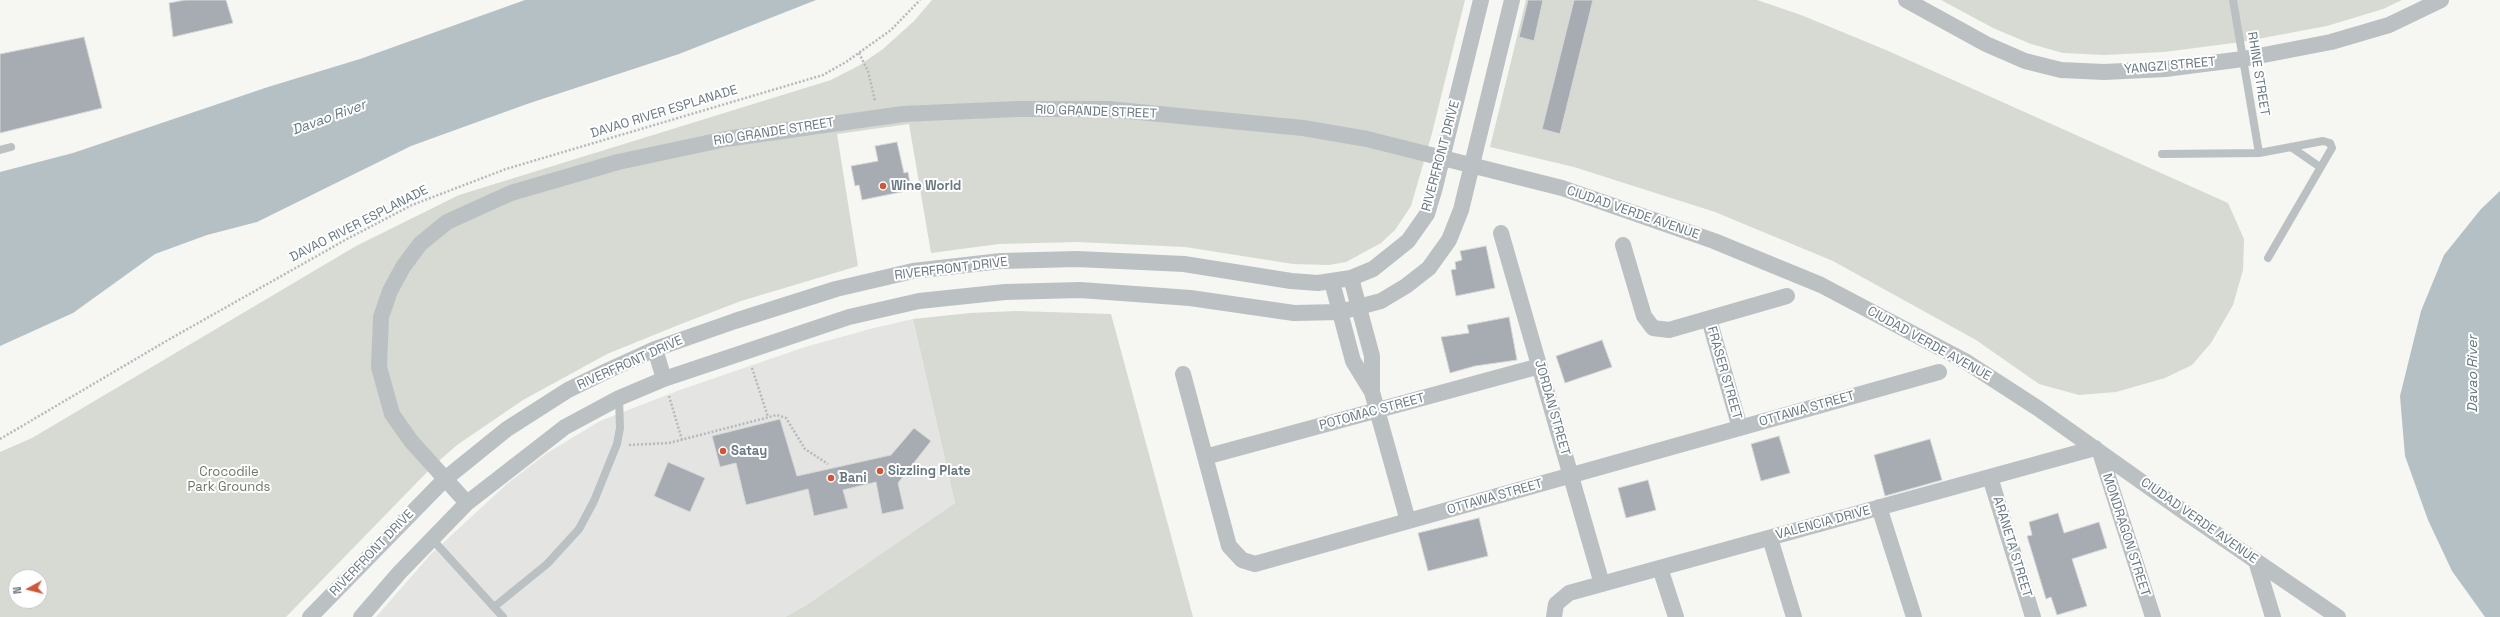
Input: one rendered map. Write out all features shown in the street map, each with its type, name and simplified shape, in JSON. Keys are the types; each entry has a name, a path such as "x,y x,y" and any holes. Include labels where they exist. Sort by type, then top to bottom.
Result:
{"street":[{"name":"RIVERFRONT DRIVE","path":"310,617 445,479 507,429 568,390 655,349 836,289 913,271 1001,261 1077,259 1184,264 1291,281 1332,282 1351,278 1372,269 1408,241 1427,214 1481,0"},
{"name":"RIVERFRONT DRIVE","path":"361,617 400,572 467,503 565,427 619,398 664,379 849,317 919,301 1005,292 1080,290 1190,298 1294,313 1340,312 1381,301 1400,290 1429,268 1448,240 1461,210 1512,0"},
{"name":"YANGZI STREET","path":"1906,0 1986,44 2025,61 2061,70 2104,72 2158,69 2243,59 2331,42 2389,26 2441,0"},
{"name":"RIO GRANDE STREET","path":"467,503 410,441 392,414 379,367 381,317 390,291 399,273 420,244 447,222 479,206 512,194 618,162 726,139 877,117 1016,109 1108,109 1303,128 1367,139 1472,164"},
{"name":"CIUDAD VERDE AVENUE","path":"1472,164 1608,204 1714,241 1821,285 1965,362 2039,409 2338,617"},
{"name":"JORDAN STREET","path":"1501,233 1602,584"},
{"name":"FRASER STREET","path":"1623,245 1644,316 1653,328 1669,330 1787,296"},
{"path":"1351,278 1372,356 1372,392 1408,521"},
{"path":"1332,282 1353,361 1372,392"},
{"name":"FRASER STREET","path":"1709,319 1740,428"},
{"path":"655,349 664,379"},
{"name":"POTOMAC STREET","path":"1205,457 1540,366"},
{"name":"OTTAWA STREET","path":"1183,374 1229,546 1236,556 1247,563 1262,562 1939,372"},
{"name":"VALENCIA DRIVE","path":"1555,611 1569,593 1879,507 2097,450"},
{"name":"MONDRAGON STREET","path":"2097,450 2153,617"},
{"name":"ARANETA STREET","path":"1990,477 2033,617"},
{"path":"1879,507 1914,617"},
{"path":"1770,538 1794,617"},
{"path":"2256,561 2273,617"},
{"path":"1660,568 1676,617"}],"lane":[{"name":"RHINE STREET","path":"2233,0 2259,153"},
{"path":"2162,154 2259,153 2323,141 2330,143 2332,148 2268,258"},
{"path":"0,150 11,147"},
{"path":"2291,147 2320,167"},
{"path":"494,607 547,564 579,529 594,501 617,444 620,428 619,398"},
{"path":"432,539 503,617"}],"path":[{"name":"DAVAO RIVER ESPLANADE","path":"0,439 168,340 347,239 412,205 506,169 823,74 859,53 891,30 920,0"},
{"path":"859,53 868,71 877,117"},
{"path":"747,352 768,417"},
{"path":"664,379 682,440"},
{"path":"617,444 653,445 682,440 778,415 786,418 805,449 828,464"}],"shaded area":[{"path":"913,319 955,503 805,606 785,617 376,617 431,554 508,483 547,453 600,421 677,391 805,347"}],"green space":[{"name":"Crocodile Park Grounds","path":"932,0 1465,0 1431,137 1411,206 1395,230 1381,243 1346,262 1329,265 1293,264 1185,247 1077,242 999,244 931,253 909,124 837,134 858,266 741,301 681,324 607,354 523,400 457,445 433,466 286,617 0,617 0,452 32,438 356,246 459,195 831,80 860,65 883,49 914,21"},
{"path":"1526,0 1757,0 1801,15 1886,50 2228,203 2244,239 2243,270 2233,305 2211,343 2192,365 2165,378 2116,392 2079,395 2039,384 1976,340 1833,261 1715,212 1574,167 1490,147"},
{"path":"1941,0 2402,0 2383,9 2327,26 2241,42 2164,52 2104,55 2063,53 2031,44 1993,28"},
{"path":"1016,311 1111,314 1193,617 785,617 805,606 955,503 913,319 970,313"}],"water":[{"name":"Davao River","path":"525,0 816,0 679,54 527,104 411,146 257,222 207,235 155,254 73,313 0,346 0,172 73,153 268,87 360,59"},
{"name":"Davao River","path":"2500,191 2500,617 2485,617 2452,571 2428,520 2405,456 2400,396 2421,311 2444,255 2481,209"}],"building":[{"path":"185,0 226,0 233,23 173,37 169,3"},
{"path":"1528,0 1543,0 1534,41 1519,37"},
{"path":"1574,0 1593,0 1560,134 1542,129"},
{"path":"84,37 102,108 0,133 0,54"},
{"path":"897,142 904,173 908,172 911,190 862,200 859,185 855,186 851,166 878,161 875,146"},
{"path":"1486,246 1495,288 1456,296 1451,270 1456,269 1455,262 1462,260 1460,251"},
{"path":"1509,317 1517,360 1475,366 1450,373 1441,337 1469,333 1467,325"},
{"path":"1602,340 1612,367 1565,383 1556,356"},
{"path":"780,419 797,476 891,455 914,428 931,441 898,483 904,509 882,514 876,482 843,490 848,508 814,516 808,489 746,505 736,463 720,467 712,436"},
{"path":"1779,436 1790,473 1761,481 1751,444"},
{"path":"1930,439 1942,480 1885,496 1874,455"},
{"path":"668,462 705,478 690,512 654,496"},
{"path":"1648,480 1656,510 1626,518 1618,488"},
{"path":"2058,513 2064,533 2099,522 2107,548 2072,559 2087,606 2057,615 2051,597 2046,599 2027,536 2032,535 2029,522"},
{"path":"1479,518 1488,556 1428,571 1418,533"}],"place":[{"name":"Wine World","path":"883,186"},
{"name":"Satay","path":"723,451"},
{"name":"Sizzling Plate","path":"880,471"},
{"name":"Bani","path":"831,478"}]}
